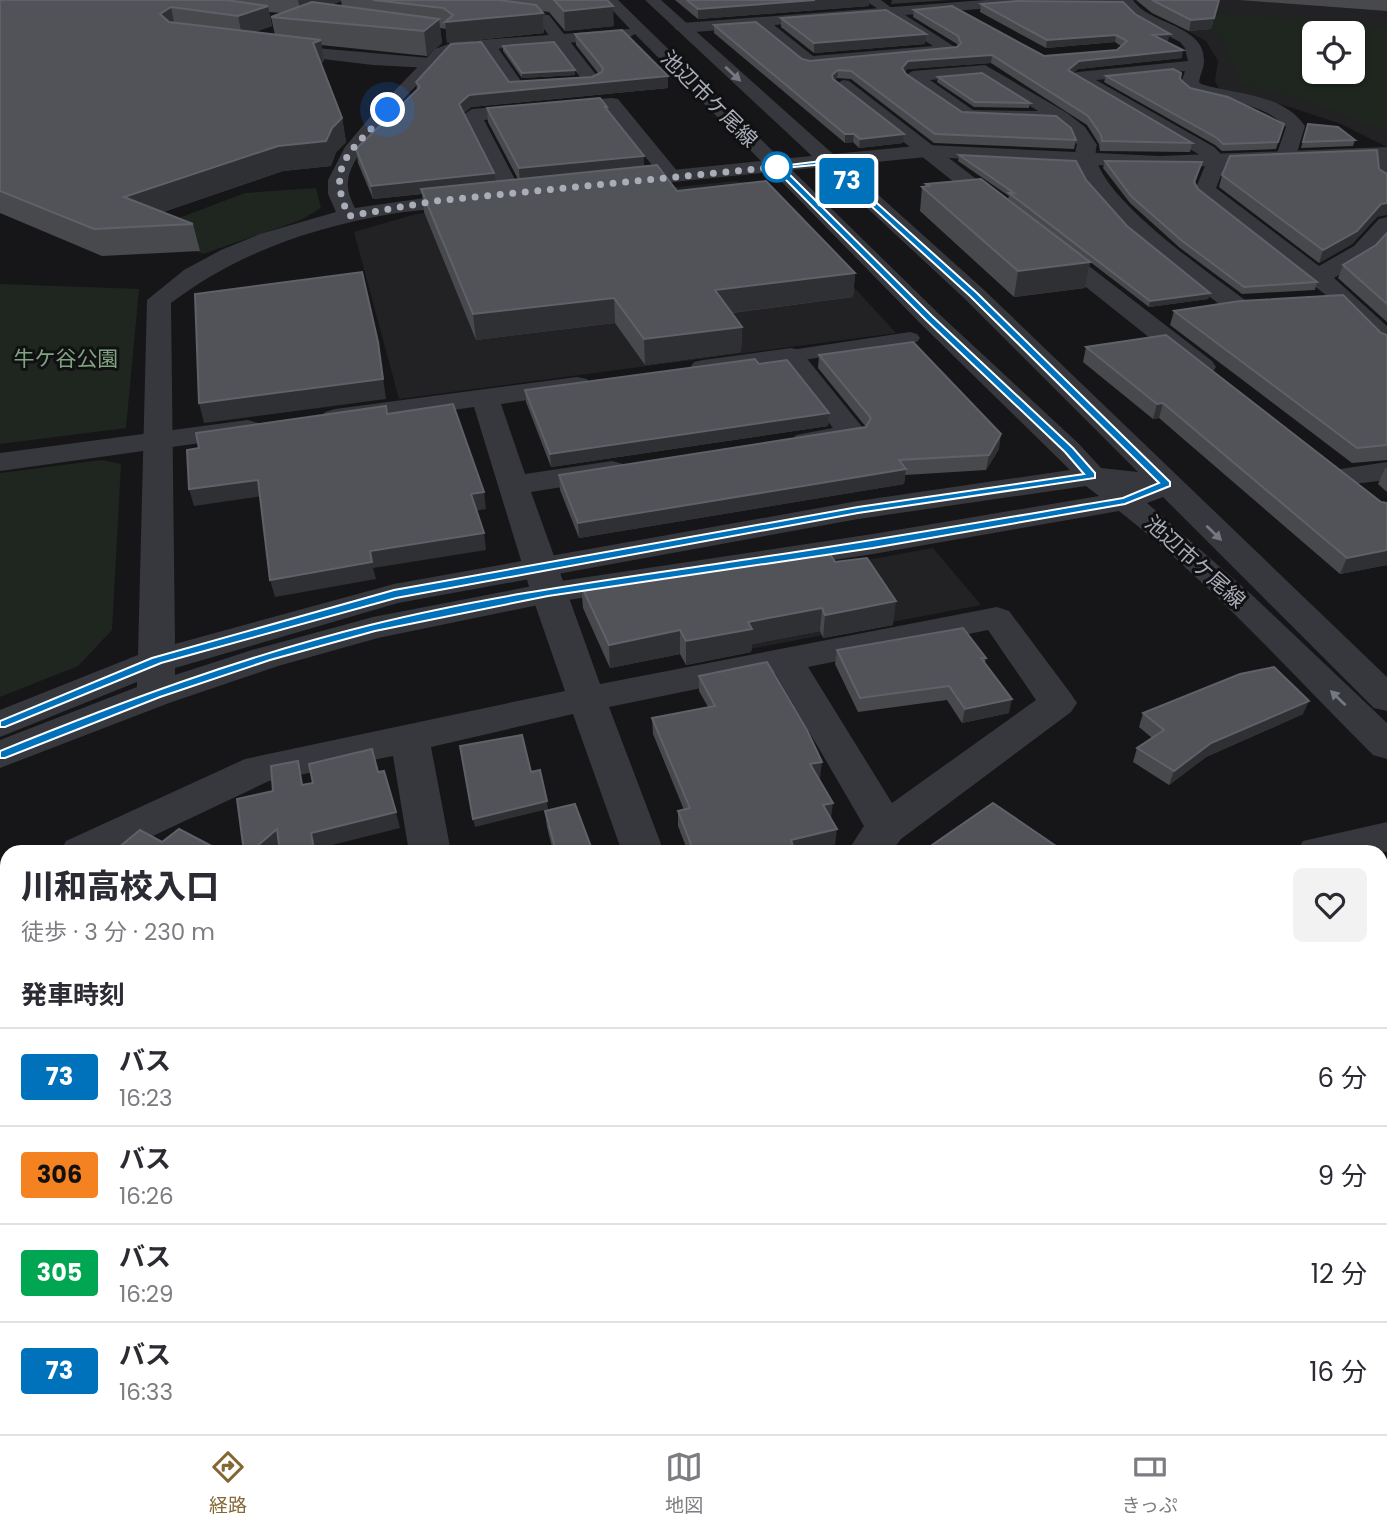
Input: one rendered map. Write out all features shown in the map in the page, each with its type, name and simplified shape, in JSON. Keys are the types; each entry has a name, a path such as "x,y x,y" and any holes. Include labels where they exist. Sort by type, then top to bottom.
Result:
{"street":[{"path":"399,0 544,18 592,80 516,87 487,44"},
{"path":"464,8 481,0"},
{"name":"池辺市ケ尾線","path":"610,0 929,318 1069,450 1092,476 1125,501 1240,602 1387,746"},
{"name":"池辺市ケ尾線","path":"652,0 826,162 974,294 1387,699"},
{"path":"760,22 808,61 950,49 871,0"},
{"path":"1014,1 1051,20"},
{"path":"349,216 337,183 348,154 430,63 446,49 1014,1 1127,2 1129,9 1138,16 1168,29 1190,44 1196,52 1196,65 1190,83 1195,88 1212,95 1273,107 1289,116 1296,127 1286,156"},
{"path":"955,7 977,19"},
{"path":"826,17 883,55"},
{"path":"264,38 373,60 430,63"},
{"path":"1163,46 1190,44"},
{"path":"1196,65 1078,77 1207,151 1217,160"},
{"path":"1060,117 969,115 912,76 985,70 1060,117 1078,131 1087,145 1084,157 1096,184 1112,202 1171,255 1236,305"},
{"path":"843,85 1227,385"},
{"path":"511,193 472,115 612,103 671,176"},
{"path":"591,185 927,151 1160,162 1386,153 1387,180"},
{"path":"1217,160 1205,190 1345,298 1387,340"},
{"path":"156,677 159,300 172,289 237,252 279,236 349,216 435,201 537,190"},
{"path":"1318,277 1362,251 1387,224"},
{"path":"1304,300 1345,298"},
{"path":"1209,309 1264,303"},
{"path":"1141,319 1168,315"},
{"path":"671,372 910,338"},
{"path":"785,444 853,434 791,355"},
{"path":"0,462 605,382"},
{"path":"485,398 545,580 640,845"},
{"path":"513,485 636,467"},
{"path":"1377,501 1334,468 1387,471"},
{"path":"0,724 156,677 265,657 545,580 858,510 1092,476 1166,484"},
{"path":"545,580 873,544 1125,501 1166,484"},
{"path":"96,845 259,769 588,699 997,618 1058,703 877,840 785,660"},
{"path":"0,755 156,677"},
{"path":"410,739 429,845"},
{"path":"1350,845 1387,837"}],"shaded area":[{"path":"1145,0 1387,0 1387,147 1341,124 1283,105 1220,91 1215,81 1218,61 1206,41 1148,9"},
{"path":"735,181 760,185 896,333 399,399 354,232 416,214"},
{"path":"933,548 981,605 687,661 656,598"}],"green space":[{"path":"1216,13 1321,21 1302,21 1302,84 1365,84 1365,24 1387,26 1387,132 1302,99 1243,85 1220,38 1210,35"},
{"path":"316,188 321,208 301,220 203,254 189,248 171,221 245,193"},
{"name":"牛ケ谷公園","path":"0,284 139,289 126,428 0,444"},
{"path":"102,460 121,464 112,630 78,666 0,697 0,473"}],"building":[{"path":"226,0 268,6 238,16 171,7 160,14 169,22 321,40 313,43 342,118 332,128 326,141 278,146 124,197 193,224 94,229 0,191 0,1"},
{"path":"373,0 499,0 536,5 543,13 445,22 453,15 443,8"},
{"path":"554,0 607,0 613,6 564,11"},
{"path":"687,0 815,0 698,9"},
{"path":"1152,0 1219,0 1214,18 1191,20"},
{"path":"1017,1 1123,2 1135,14 1170,34 1153,35 1183,50 1079,61 1068,70 1192,143 1102,141 1088,116 992,55 908,61 902,68 906,74 962,112 1056,116 1071,128 1076,140 935,134 851,71 838,70 832,75 833,79 904,134 860,139 854,134 845,134 714,25 756,22 802,59 810,61 957,47 961,43 958,36 914,10 952,6 1044,56 1117,50 1127,41 1116,35 1047,40 981,4"},
{"path":"312,2 439,19 424,31 271,17"},
{"path":"886,10 926,34 814,43 781,18"},
{"path":"622,30 668,76 469,95 459,104 494,173 371,186 356,149 420,87 416,82 451,44 481,42 509,82 592,77 602,72 603,68 575,34"},
{"path":"554,42 575,70 522,73 503,46"},
{"path":"1173,69 1181,73 1180,79 1190,88 1228,97 1284,124 1278,142 1223,144 1217,138 1106,76"},
{"path":"982,73 1030,103 975,102 938,77"},
{"path":"600,98 644,156 519,168 487,108"},
{"path":"1308,124 1338,127 1355,140 1303,142"},
{"path":"1377,150 1379,169 1387,174 1387,203 1381,204 1357,231 1323,250 1222,175 1230,156"},
{"path":"959,155 1076,161 1086,180 1127,226 1210,293 1150,301 1009,193 1014,193"},
{"path":"1105,161 1202,162 1194,182 1198,189 1317,282 1244,287 1181,240 1131,196"},
{"path":"657,165 677,191 766,181 855,273 715,290 742,327 644,339 614,298 473,314 421,189"},
{"path":"981,179 1090,262 1018,271 922,187 929,186 926,184"},
{"path":"1387,233 1387,304 1343,265 1376,245"},
{"path":"362,272 378,342 383,379 199,403 195,294"},
{"path":"1343,295 1381,333 1387,335 1387,445 1357,448 1174,311 1240,301"},
{"path":"1166,335 1381,502 1387,503 1387,550 1347,558 1163,403 1157,404 1086,347"},
{"path":"913,342 1001,434 989,455 899,460 906,469 578,523 559,475 866,427 871,418 819,355"},
{"path":"755,359 759,364 787,360 829,413 550,454 525,390"},
{"path":"453,404 484,492 471,494 484,533 370,551 372,562 270,580 258,480 189,489 187,450 199,448 196,433 386,406 387,414"},
{"path":"827,549 835,562 867,558 896,601 825,615 822,608 748,622 752,629 686,641 680,630 609,645 581,585 641,575 643,579"},
{"path":"963,628 986,658 981,658 1012,699 965,709 949,686 860,698 837,650"},
{"path":"767,662 807,730 822,762 810,764 833,803 823,805 837,829 791,840 793,845 691,845 678,811 690,808 652,718 715,706 699,676"},
{"path":"1274,667 1309,701 1211,743 1174,771 1137,748 1164,730 1143,713 1240,674"},
{"path":"522,735 531,772 540,770 547,801 473,819 460,746"},
{"path":"372,749 378,772 384,771 396,812 311,833 313,845 279,845 277,829 258,845 243,845 237,799 273,791 271,766 298,761 302,785 313,783 309,764"},
{"path":"993,803 1055,845 932,845"},
{"path":"575,804 590,845 554,845 545,811"},
{"path":"179,829 210,845 122,845 140,830 162,842"}],"bus line":[{"name":"73","path":"0,724 156,660 394,594 858,510 1092,476 1069,450 929,318 777,167 826,162 974,294 1166,484 1125,501 873,544 548,593 373,628 238,666 156,694 0,755"}],"route":[{"path":"388,110 348,154 341,167 337,183 349,216 435,201 777,167"}]}
